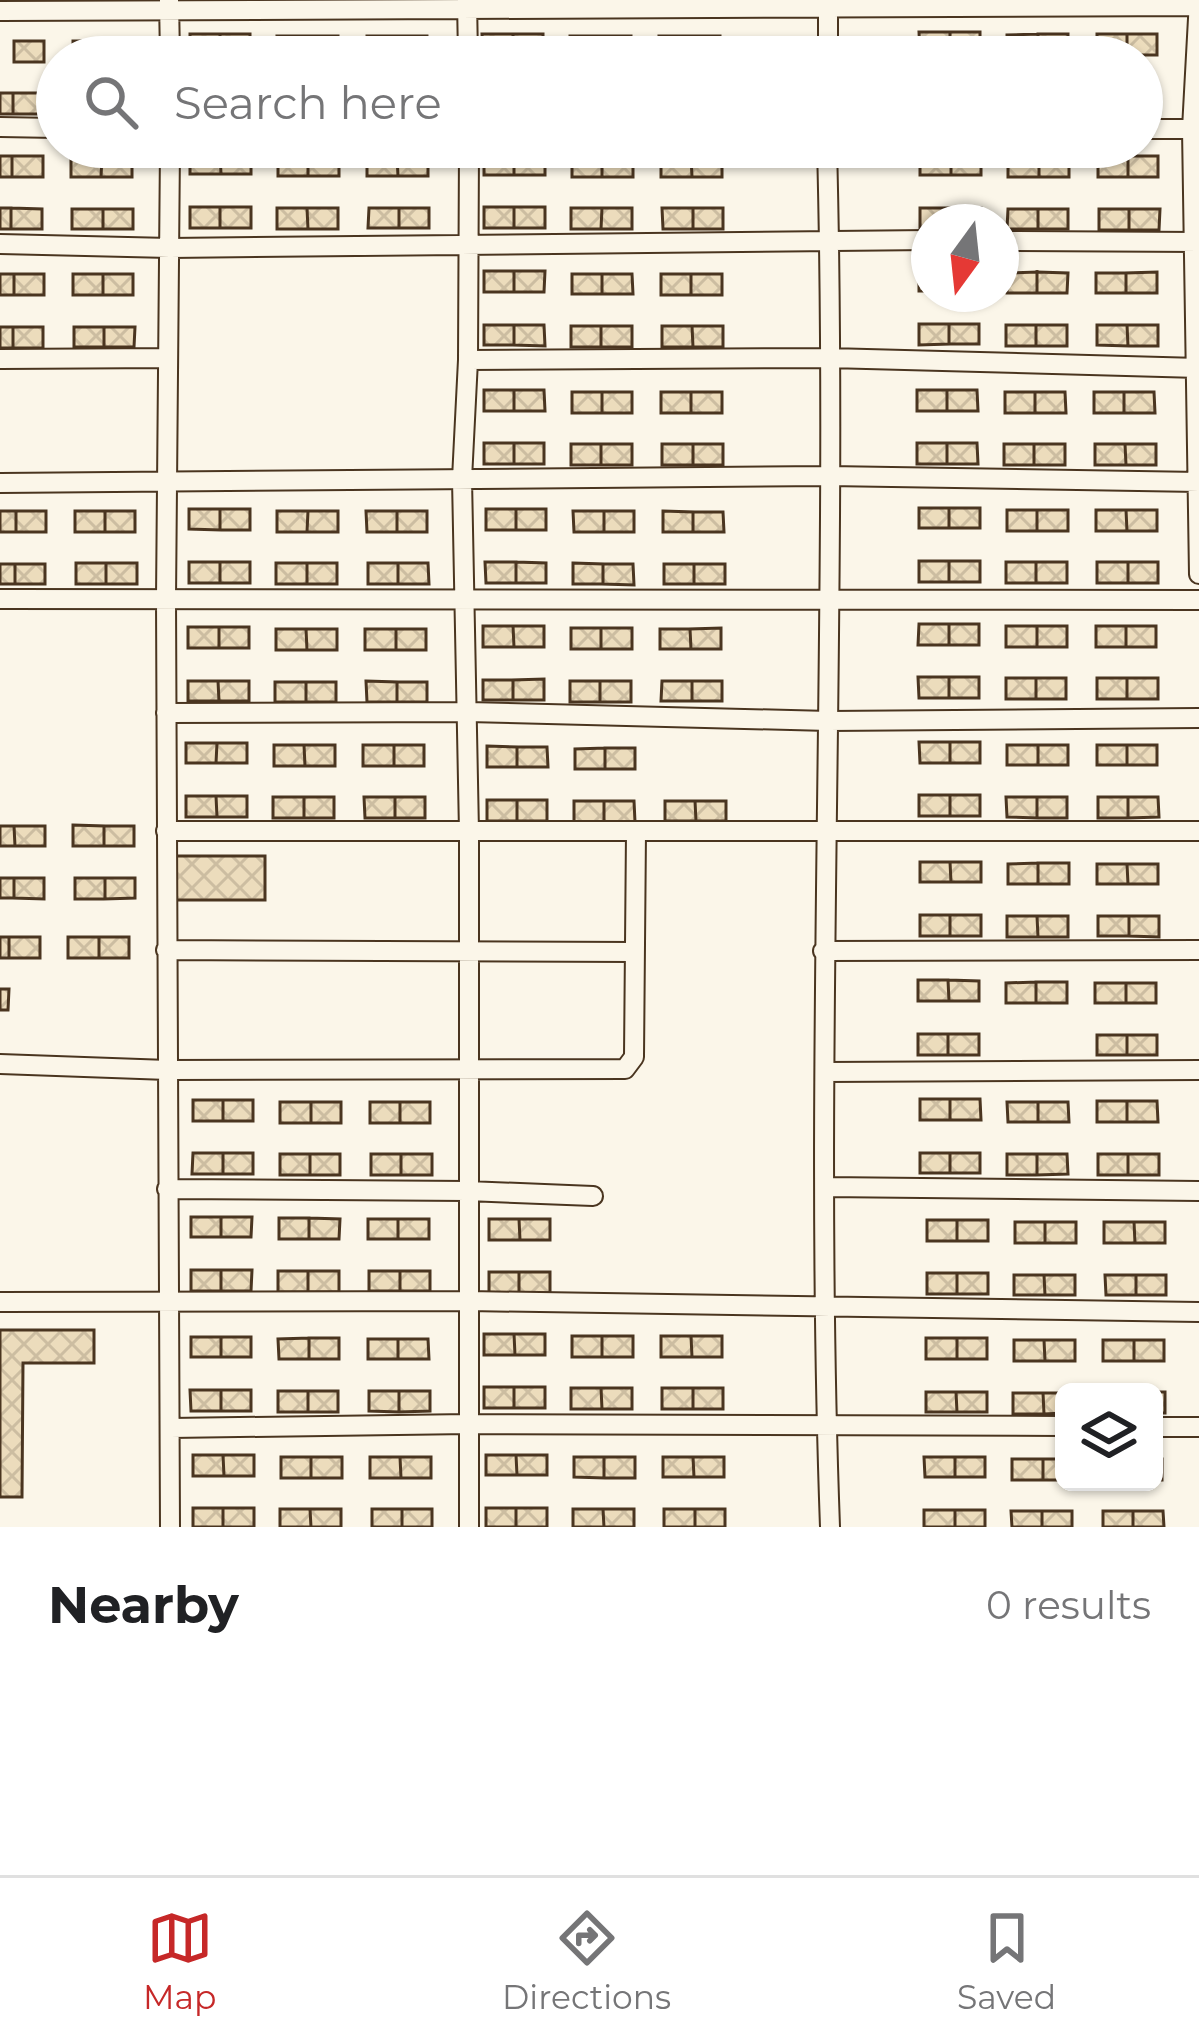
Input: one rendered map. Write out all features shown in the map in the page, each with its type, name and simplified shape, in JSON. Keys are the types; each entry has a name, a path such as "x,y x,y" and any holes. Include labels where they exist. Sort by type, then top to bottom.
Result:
{"street":[{"path":"170,4 170,36"},
{"path":"0,10 170,4 1199,4 1199,574"},
{"path":"467,4 468,36"},
{"path":"828,4 828,36"},
{"path":"0,127 36,128"},
{"path":"1163,129 1196,129"},
{"path":"170,168 166,482 170,1527"},
{"path":"469,168 462,479 470,832 469,1527"},
{"path":"828,168 830,599 824,951 830,1527"},
{"path":"0,244 170,248 911,240"},
{"path":"1019,241 1198,242"},
{"path":"0,359 167,358"},
{"path":"468,360 829,358 1196,368"},
{"path":"0,483 830,476 1198,482"},
{"path":"0,599 1199,600"},
{"path":"166,713 468,712 829,721 1199,718"},
{"path":"166,831 1199,831"},
{"path":"0,1064 168,1070 625,1069 634,1057 636,832"},
{"path":"824,951 1199,949"},
{"path":"166,950 634,952"},
{"path":"825,1072 1199,1070"},
{"path":"826,1187 1199,1191"},
{"path":"167,1189 467,1190 593,1196"},
{"path":"0,1302 468,1301 1199,1312"},
{"path":"171,1428 1055,1426"},
{"path":"1163,1427 1199,1427"}],"building":[{"path":"919,32 950,32 950,36 919,36"},
{"path":"950,32 980,32 980,36 950,36"},
{"path":"14,41 36,41 36,62 14,62"},
{"path":"0,93 13,93 13,114 0,114"},
{"path":"13,93 36,93 36,114 13,114"},
{"path":"0,156 12,156 12,177 0,177"},
{"path":"12,156 36,156 36,168 43,168 43,177 12,177"},
{"path":"71,168 101,168 101,177 71,177"},
{"path":"101,168 132,168 132,177 101,177"},
{"path":"190,168 221,168 221,174 190,174"},
{"path":"221,168 251,168 251,174 221,174"},
{"path":"278,168 308,168 308,176 278,176"},
{"path":"308,168 339,168 339,176 308,176"},
{"path":"367,168 398,168 398,176 367,176"},
{"path":"398,168 428,168 428,176 398,176"},
{"path":"484,168 514,168 514,175 484,175"},
{"path":"514,168 545,168 545,175 514,175"},
{"path":"572,168 602,168 602,177 572,177"},
{"path":"602,168 633,168 633,177 602,177"},
{"path":"661,168 692,168 692,177 661,177"},
{"path":"692,168 722,168 722,177 692,177"},
{"path":"920,168 951,168 951,175 920,175"},
{"path":"951,168 981,168 981,175 951,175"},
{"path":"1008,168 1039,168 1039,177 1008,177"},
{"path":"1039,168 1069,168 1069,177 1039,177"},
{"path":"1098,168 1128,168 1128,177 1098,177"},
{"path":"1128,168 1158,168 1158,177 1128,177"},
{"path":"190,207 220,207 220,228 190,228"},
{"path":"220,207 251,207 251,228 220,228"},
{"path":"484,207 514,207 514,228 484,228"},
{"path":"514,207 545,207 545,228 514,228"},
{"path":"0,208 11,208 11,229 0,229"},
{"path":"11,208 42,209 42,229 11,229"},
{"path":"277,208 307,208 308,229 277,229"},
{"path":"307,208 338,208 338,229 308,229"},
{"path":"369,208 399,208 399,228 368,228"},
{"path":"399,208 429,208 429,228 399,228"},
{"path":"571,208 602,208 601,229 571,229"},
{"path":"602,208 632,208 632,229 601,229"},
{"path":"662,208 693,208 693,229 663,229"},
{"path":"693,208 723,208 723,229 693,229"},
{"path":"72,209 103,209 103,229 72,229"},
{"path":"103,209 133,209 133,229 103,229"},
{"path":"1019,209 1038,209 1038,229 1019,229"},
{"path":"1038,209 1068,209 1068,229 1038,229"},
{"path":"1099,209 1129,209 1129,230 1099,230"},
{"path":"1129,209 1160,209 1159,230 1129,230"},
{"path":"484,271 514,271 514,292 484,292"},
{"path":"514,271 545,271 544,292 514,292"},
{"path":"1037,272 1068,273 1067,293 1037,293"},
{"path":"1037,272 1037,293 1019,293 1019,273"},
{"path":"1157,272 1157,293 1126,293 1126,273"},
{"path":"1096,273 1126,273 1126,293 1096,293"},
{"path":"0,274 14,274 14,295 0,295"},
{"path":"14,274 44,274 44,295 14,295"},
{"path":"73,274 103,274 103,295 73,295"},
{"path":"103,274 133,274 133,295 103,295"},
{"path":"572,274 602,274 602,294 572,294"},
{"path":"602,274 632,274 633,294 602,294"},
{"path":"661,274 691,274 691,295 661,295"},
{"path":"691,274 722,274 722,295 691,295"},
{"path":"919,324 949,324 949,344 919,345"},
{"path":"949,324 979,324 979,344 949,344"},
{"path":"484,325 514,325 514,345 484,345"},
{"path":"514,325 544,325 545,346 514,345"},
{"path":"1006,325 1036,325 1036,346 1006,346"},
{"path":"1036,325 1067,325 1067,346 1036,346"},
{"path":"1097,325 1127,325 1128,346 1097,345"},
{"path":"1127,325 1158,325 1158,346 1128,346"},
{"path":"571,326 601,326 601,347 571,347"},
{"path":"601,326 632,326 632,347 601,347"},
{"path":"662,326 692,326 693,347 662,347"},
{"path":"692,326 723,326 723,347 693,347"},
{"path":"0,327 13,327 13,348 0,348"},
{"path":"13,327 43,327 43,348 13,348"},
{"path":"74,327 104,327 104,347 74,347"},
{"path":"104,327 135,327 134,347 104,347"},
{"path":"484,390 514,390 514,411 484,411"},
{"path":"514,390 544,390 545,411 514,411"},
{"path":"917,390 947,390 947,411 917,411"},
{"path":"947,390 977,390 978,411 947,411"},
{"path":"572,392 602,392 602,413 572,413"},
{"path":"602,392 632,392 632,413 602,413"},
{"path":"661,392 691,392 691,413 661,413"},
{"path":"691,392 722,392 722,413 691,413"},
{"path":"1005,392 1035,392 1035,413 1005,413"},
{"path":"1035,392 1065,392 1066,413 1035,413"},
{"path":"1094,392 1124,392 1124,413 1094,413"},
{"path":"1124,392 1154,392 1155,413 1124,413"},
{"path":"484,443 514,443 514,464 484,464"},
{"path":"514,443 544,443 544,464 514,464"},
{"path":"917,443 947,443 947,464 917,464"},
{"path":"947,443 977,443 978,464 947,464"},
{"path":"571,444 601,444 601,465 571,465"},
{"path":"601,444 632,444 632,465 601,465"},
{"path":"662,444 693,444 693,465 662,465"},
{"path":"693,444 723,444 723,465 693,465"},
{"path":"1004,444 1034,444 1034,465 1004,465"},
{"path":"1034,444 1065,444 1065,465 1034,465"},
{"path":"1095,444 1125,444 1126,465 1095,465"},
{"path":"1125,444 1156,444 1156,465 1126,465"},
{"path":"919,508 949,508 949,528 919,528"},
{"path":"949,508 980,508 980,528 949,528"},
{"path":"189,509 220,509 220,530 189,529"},
{"path":"220,509 250,509 250,530 220,530"},
{"path":"486,509 516,509 516,530 486,530"},
{"path":"516,509 546,509 546,530 516,530"},
{"path":"1007,510 1037,510 1037,531 1007,531"},
{"path":"1037,510 1068,510 1068,531 1037,531"},
{"path":"1096,510 1126,510 1127,531 1096,531"},
{"path":"1126,510 1157,510 1157,531 1127,531"},
{"path":"0,511 16,511 16,532 0,532"},
{"path":"16,511 46,511 46,532 16,532"},
{"path":"75,511 105,511 105,532 75,532"},
{"path":"105,511 135,511 135,532 105,532"},
{"path":"277,511 308,511 307,532 277,532"},
{"path":"308,511 338,511 338,532 307,532"},
{"path":"366,511 397,511 397,532 367,532"},
{"path":"397,511 427,511 427,532 397,532"},
{"path":"573,511 604,511 604,532 574,532"},
{"path":"604,511 634,511 634,532 604,532"},
{"path":"663,511 693,512 693,532 663,532"},
{"path":"693,512 723,512 724,532 693,532"},
{"path":"919,561 949,561 949,582 919,582"},
{"path":"949,561 980,561 980,582 949,582"},
{"path":"189,562 220,562 220,583 189,583"},
{"path":"220,562 250,562 250,583 220,583"},
{"path":"485,562 516,562 516,583 486,583"},
{"path":"516,562 546,563 546,583 516,583"},
{"path":"1006,562 1036,562 1036,583 1006,583"},
{"path":"1036,562 1067,562 1067,583 1036,583"},
{"path":"1097,562 1128,562 1128,583 1097,583"},
{"path":"1128,562 1158,562 1158,583 1128,583"},
{"path":"76,563 106,563 106,584 76,584"},
{"path":"106,563 137,563 137,584 106,584"},
{"path":"276,563 307,563 307,584 276,584"},
{"path":"307,563 337,563 337,584 307,584"},
{"path":"368,563 398,563 398,584 368,584"},
{"path":"398,563 428,563 429,584 398,584"},
{"path":"573,563 603,564 603,584 573,584"},
{"path":"0,564 15,564 15,584 0,584"},
{"path":"15,564 45,564 45,584 15,584"},
{"path":"603,564 633,564 634,585 603,584"},
{"path":"664,564 694,564 694,584 664,584"},
{"path":"694,564 725,564 725,584 694,584"},
{"path":"919,624 949,624 949,645 918,645"},
{"path":"949,624 979,624 979,645 949,645"},
{"path":"483,626 513,626 514,647 483,647"},
{"path":"513,626 544,626 544,647 514,647"},
{"path":"1006,626 1037,626 1037,647 1006,647"},
{"path":"1037,626 1067,626 1067,647 1037,647"},
{"path":"1096,626 1126,626 1126,647 1096,647"},
{"path":"1126,626 1156,626 1156,647 1126,647"},
{"path":"188,627 219,627 219,648 188,648"},
{"path":"219,627 249,627 249,648 219,648"},
{"path":"571,628 601,628 601,649 571,649"},
{"path":"601,628 632,628 632,649 601,649"},
{"path":"721,628 721,649 691,649 690,629"},
{"path":"276,629 306,629 307,650 276,650"},
{"path":"306,629 337,629 337,650 307,650"},
{"path":"365,629 396,629 396,650 365,650"},
{"path":"396,629 426,629 426,650 396,650"},
{"path":"660,629 690,629 691,649 660,649"},
{"path":"918,677 949,677 949,698 919,698"},
{"path":"949,677 979,677 979,698 949,698"},
{"path":"1006,678 1036,678 1036,699 1006,699"},
{"path":"1036,678 1066,678 1066,699 1036,699"},
{"path":"1097,678 1127,678 1127,699 1097,699"},
{"path":"1127,678 1158,678 1158,699 1127,699"},
{"path":"544,679 544,700 513,700 513,680"},
{"path":"483,680 513,680 513,700 483,700"},
{"path":"188,681 218,681 219,701 188,701"},
{"path":"218,681 249,681 249,701 219,701"},
{"path":"366,681 397,682 397,702 367,702"},
{"path":"570,681 600,681 600,702 570,702"},
{"path":"600,681 631,681 631,702 600,702"},
{"path":"662,681 692,681 692,701 661,701"},
{"path":"692,681 722,681 722,701 692,701"},
{"path":"275,682 306,682 306,702 275,702"},
{"path":"306,682 336,682 336,702 306,702"},
{"path":"397,682 427,682 427,702 397,702"},
{"path":"919,742 950,742 950,763 920,763"},
{"path":"950,742 980,742 980,763 950,763"},
{"path":"186,743 217,743 216,763 186,763"},
{"path":"217,743 247,743 247,763 216,763"},
{"path":"274,745 304,745 305,766 274,766"},
{"path":"304,745 335,745 335,766 305,766"},
{"path":"363,745 394,745 394,766 363,766"},
{"path":"394,745 424,745 424,766 394,766"},
{"path":"1007,745 1038,745 1038,765 1007,765"},
{"path":"1038,745 1068,745 1068,765 1038,765"},
{"path":"1097,745 1127,745 1127,765 1097,765"},
{"path":"1127,745 1157,745 1157,765 1127,765"},
{"path":"487,746 517,747 517,767 487,767"},
{"path":"517,747 547,747 548,767 517,767"},
{"path":"605,748 635,748 635,769 605,769"},
{"path":"605,748 605,769 575,769 575,749"},
{"path":"919,795 950,795 950,816 919,816"},
{"path":"950,795 980,795 980,816 950,816"},
{"path":"186,796 216,796 217,817 186,817"},
{"path":"216,796 247,796 247,817 217,817"},
{"path":"273,797 304,797 304,818 273,818"},
{"path":"304,797 334,797 334,818 304,818"},
{"path":"364,797 395,797 395,818 365,818"},
{"path":"395,797 425,797 425,818 395,818"},
{"path":"1006,797 1037,797 1037,818 1007,817"},
{"path":"1037,797 1067,797 1067,818 1037,818"},
{"path":"1098,797 1128,797 1128,818 1098,818"},
{"path":"1128,797 1158,797 1159,817 1128,818"},
{"path":"487,800 517,800 517,821 487,821"},
{"path":"517,800 547,800 547,821 517,821"},
{"path":"574,801 604,801 604,822 574,822"},
{"path":"604,801 634,801 635,822 604,822"},
{"path":"665,801 695,801 696,821 665,821"},
{"path":"695,801 726,801 726,821 696,821"},
{"path":"73,825 104,826 104,846 73,846"},
{"path":"0,826 14,826 15,846 0,846"},
{"path":"14,826 45,826 45,846 15,846"},
{"path":"104,826 134,826 134,846 104,846"},
{"path":"175,856 265,856 265,900 174,900"},
{"path":"920,862 950,862 951,882 920,882"},
{"path":"950,862 981,862 981,882 951,882"},
{"path":"1038,863 1069,863 1069,884 1038,884"},
{"path":"1038,863 1038,884 1008,884 1008,864"},
{"path":"1097,864 1127,864 1128,884 1097,884"},
{"path":"1127,864 1158,864 1158,884 1128,884"},
{"path":"0,878 14,878 14,898 0,898"},
{"path":"14,878 44,878 44,899 14,898"},
{"path":"75,878 105,878 105,899 75,899"},
{"path":"105,878 135,878 135,898 105,899"},
{"path":"920,915 950,915 950,936 920,936"},
{"path":"950,915 981,915 981,936 950,936"},
{"path":"1007,916 1037,916 1038,937 1007,937"},
{"path":"1037,916 1068,916 1068,937 1038,937"},
{"path":"1098,916 1129,916 1129,936 1098,936"},
{"path":"1129,916 1159,916 1159,937 1129,936"},
{"path":"0,937 9,937 9,958 0,958"},
{"path":"9,937 40,937 40,958 9,958"},
{"path":"68,937 99,937 99,958 68,958"},
{"path":"99,937 129,937 129,958 99,958"},
{"path":"918,980 948,980 949,1001 918,1001"},
{"path":"948,980 979,981 979,1001 949,1001"},
{"path":"1036,982 1067,982 1067,1003 1036,1003"},
{"path":"1036,982 1036,1003 1006,1003 1006,983"},
{"path":"1095,983 1126,983 1126,1003 1095,1003"},
{"path":"1126,983 1156,983 1156,1003 1126,1003"},
{"path":"0,989 9,989 8,1010 0,1010"},
{"path":"918,1034 948,1034 948,1055 918,1055"},
{"path":"948,1034 979,1034 979,1055 948,1055"},
{"path":"1097,1035 1127,1035 1127,1055 1097,1055"},
{"path":"1127,1035 1157,1035 1157,1055 1127,1055"},
{"path":"920,1099 950,1099 950,1120 920,1120"},
{"path":"950,1099 980,1099 981,1120 950,1120"},
{"path":"193,1100 223,1100 223,1121 193,1121"},
{"path":"223,1100 253,1100 253,1121 223,1121"},
{"path":"1097,1101 1127,1101 1127,1122 1097,1122"},
{"path":"1127,1101 1157,1101 1158,1122 1127,1122"},
{"path":"280,1102 311,1102 311,1123 280,1123"},
{"path":"311,1102 341,1102 341,1123 311,1123"},
{"path":"370,1102 400,1102 400,1123 370,1123"},
{"path":"400,1102 430,1102 430,1123 400,1123"},
{"path":"1007,1102 1038,1102 1038,1122 1008,1122"},
{"path":"1038,1102 1068,1102 1069,1122 1038,1122"},
{"path":"193,1153 223,1153 223,1174 192,1174"},
{"path":"223,1153 253,1153 253,1174 223,1174"},
{"path":"920,1153 950,1153 950,1173 920,1173"},
{"path":"950,1153 980,1153 980,1173 950,1173"},
{"path":"280,1154 310,1154 310,1175 280,1175"},
{"path":"310,1154 340,1154 340,1175 310,1175"},
{"path":"371,1154 401,1154 401,1175 371,1175"},
{"path":"401,1154 432,1154 432,1175 401,1175"},
{"path":"1007,1154 1037,1154 1037,1175 1007,1175"},
{"path":"1037,1154 1067,1154 1068,1174 1037,1175"},
{"path":"1098,1154 1128,1154 1128,1175 1098,1175"},
{"path":"1128,1154 1159,1154 1159,1175 1128,1175"},
{"path":"191,1217 221,1217 221,1237 191,1237"},
{"path":"221,1217 252,1217 251,1237 221,1237"},
{"path":"279,1218 309,1218 309,1239 279,1239"},
{"path":"309,1218 340,1219 339,1239 309,1239"},
{"path":"368,1219 398,1219 398,1239 368,1239"},
{"path":"398,1219 429,1219 429,1239 398,1239"},
{"path":"489,1219 519,1219 520,1240 489,1240"},
{"path":"519,1219 550,1219 550,1240 520,1240"},
{"path":"927,1220 957,1220 957,1241 927,1241"},
{"path":"957,1220 988,1220 988,1241 957,1241"},
{"path":"1015,1222 1045,1222 1045,1243 1015,1243"},
{"path":"1045,1222 1076,1222 1076,1243 1045,1243"},
{"path":"1104,1222 1134,1222 1135,1243 1104,1243"},
{"path":"1134,1222 1165,1222 1165,1243 1135,1243"},
{"path":"191,1270 221,1270 221,1291 191,1291"},
{"path":"221,1270 252,1270 251,1291 221,1291"},
{"path":"278,1271 308,1271 308,1292 278,1292"},
{"path":"308,1271 339,1271 339,1292 308,1292"},
{"path":"369,1271 400,1271 400,1291 369,1291"},
{"path":"400,1271 430,1271 430,1291 400,1291"},
{"path":"489,1272 519,1272 519,1293 489,1293"},
{"path":"519,1272 550,1272 550,1293 519,1293"},
{"path":"927,1273 957,1273 957,1294 927,1294"},
{"path":"957,1273 988,1273 988,1294 957,1294"},
{"path":"1014,1275 1044,1275 1045,1295 1014,1295"},
{"path":"1044,1275 1075,1275 1075,1295 1045,1295"},
{"path":"1105,1275 1136,1275 1136,1295 1106,1295"},
{"path":"1136,1275 1166,1275 1166,1295 1136,1295"},
{"path":"0,1330 94,1330 94,1363 23,1363 22,1497 0,1497"},
{"path":"484,1334 514,1334 515,1355 484,1355"},
{"path":"514,1334 545,1334 545,1355 515,1355"},
{"path":"572,1336 602,1336 602,1357 572,1357"},
{"path":"602,1336 633,1336 633,1357 602,1357"},
{"path":"661,1336 691,1336 692,1357 661,1357"},
{"path":"691,1336 722,1336 722,1357 692,1357"},
{"path":"191,1337 221,1337 221,1357 191,1357"},
{"path":"221,1337 251,1337 251,1357 221,1357"},
{"path":"309,1338 339,1338 339,1359 309,1359"},
{"path":"309,1338 309,1359 279,1359 278,1339"},
{"path":"926,1338 957,1338 957,1359 926,1359"},
{"path":"957,1338 987,1338 987,1359 957,1359"},
{"path":"368,1339 398,1339 398,1359 368,1359"},
{"path":"398,1339 428,1339 429,1359 398,1359"},
{"path":"1014,1340 1044,1340 1045,1361 1014,1361"},
{"path":"1044,1340 1075,1340 1075,1361 1045,1361"},
{"path":"1103,1340 1134,1340 1134,1361 1103,1361"},
{"path":"1134,1340 1164,1340 1164,1361 1134,1361"},
{"path":"484,1387 514,1387 514,1408 484,1408"},
{"path":"514,1387 545,1387 545,1408 514,1408"},
{"path":"571,1388 601,1388 602,1409 571,1409"},
{"path":"601,1388 632,1388 632,1409 602,1409"},
{"path":"662,1388 693,1388 693,1409 662,1409"},
{"path":"693,1388 723,1388 723,1409 693,1409"},
{"path":"190,1390 221,1390 221,1411 191,1411"},
{"path":"221,1390 251,1390 251,1411 221,1411"},
{"path":"278,1391 308,1391 308,1412 278,1412"},
{"path":"308,1391 338,1391 338,1412 308,1412"},
{"path":"369,1391 399,1391 399,1412 369,1411"},
{"path":"399,1391 430,1391 430,1411 399,1412"},
{"path":"926,1392 956,1392 957,1412 926,1412"},
{"path":"956,1392 987,1392 987,1412 957,1412"},
{"path":"1013,1393 1043,1393 1044,1414 1013,1414"},
{"path":"1043,1393 1055,1393 1055,1413 1044,1414"},
{"path":"193,1455 223,1455 224,1476 193,1476"},
{"path":"223,1455 254,1455 254,1476 224,1476"},
{"path":"486,1455 516,1455 517,1475 486,1475"},
{"path":"516,1455 547,1455 547,1475 517,1475"},
{"path":"281,1457 311,1457 311,1478 281,1478"},
{"path":"311,1457 342,1457 342,1478 311,1478"},
{"path":"370,1457 400,1457 401,1478 370,1478"},
{"path":"400,1457 431,1457 431,1478 401,1478"},
{"path":"574,1457 604,1457 604,1478 574,1477"},
{"path":"604,1457 635,1457 635,1478 604,1478"},
{"path":"663,1457 693,1457 694,1477 663,1477"},
{"path":"693,1457 724,1457 724,1477 694,1477"},
{"path":"924,1457 955,1457 955,1477 925,1477"},
{"path":"955,1457 985,1457 985,1477 955,1477"},
{"path":"1012,1459 1043,1459 1043,1480 1012,1480"},
{"path":"1043,1459 1055,1459 1055,1480 1043,1480"},
{"path":"193,1508 223,1508 223,1527 193,1527"},
{"path":"223,1508 254,1508 254,1527 223,1527"},
{"path":"486,1508 516,1508 516,1527 486,1527"},
{"path":"516,1508 547,1508 547,1527 516,1527"},
{"path":"280,1509 310,1509 311,1527 280,1527"},
{"path":"310,1509 341,1509 341,1527 311,1527"},
{"path":"372,1509 402,1509 402,1527 372,1527"},
{"path":"402,1509 432,1509 432,1527 402,1527"},
{"path":"573,1509 603,1509 604,1527 573,1527"},
{"path":"603,1509 634,1509 634,1527 604,1527"},
{"path":"664,1509 695,1509 695,1527 664,1527"},
{"path":"695,1509 725,1509 725,1527 695,1527"},
{"path":"924,1510 955,1510 955,1527 924,1527"},
{"path":"955,1510 985,1510 985,1527 955,1527"},
{"path":"1011,1511 1042,1511 1042,1527 1012,1527"},
{"path":"1042,1511 1072,1511 1072,1527 1042,1527"},
{"path":"1103,1511 1133,1511 1133,1527 1103,1527"},
{"path":"1133,1511 1163,1511 1164,1527 1133,1527"}]}
